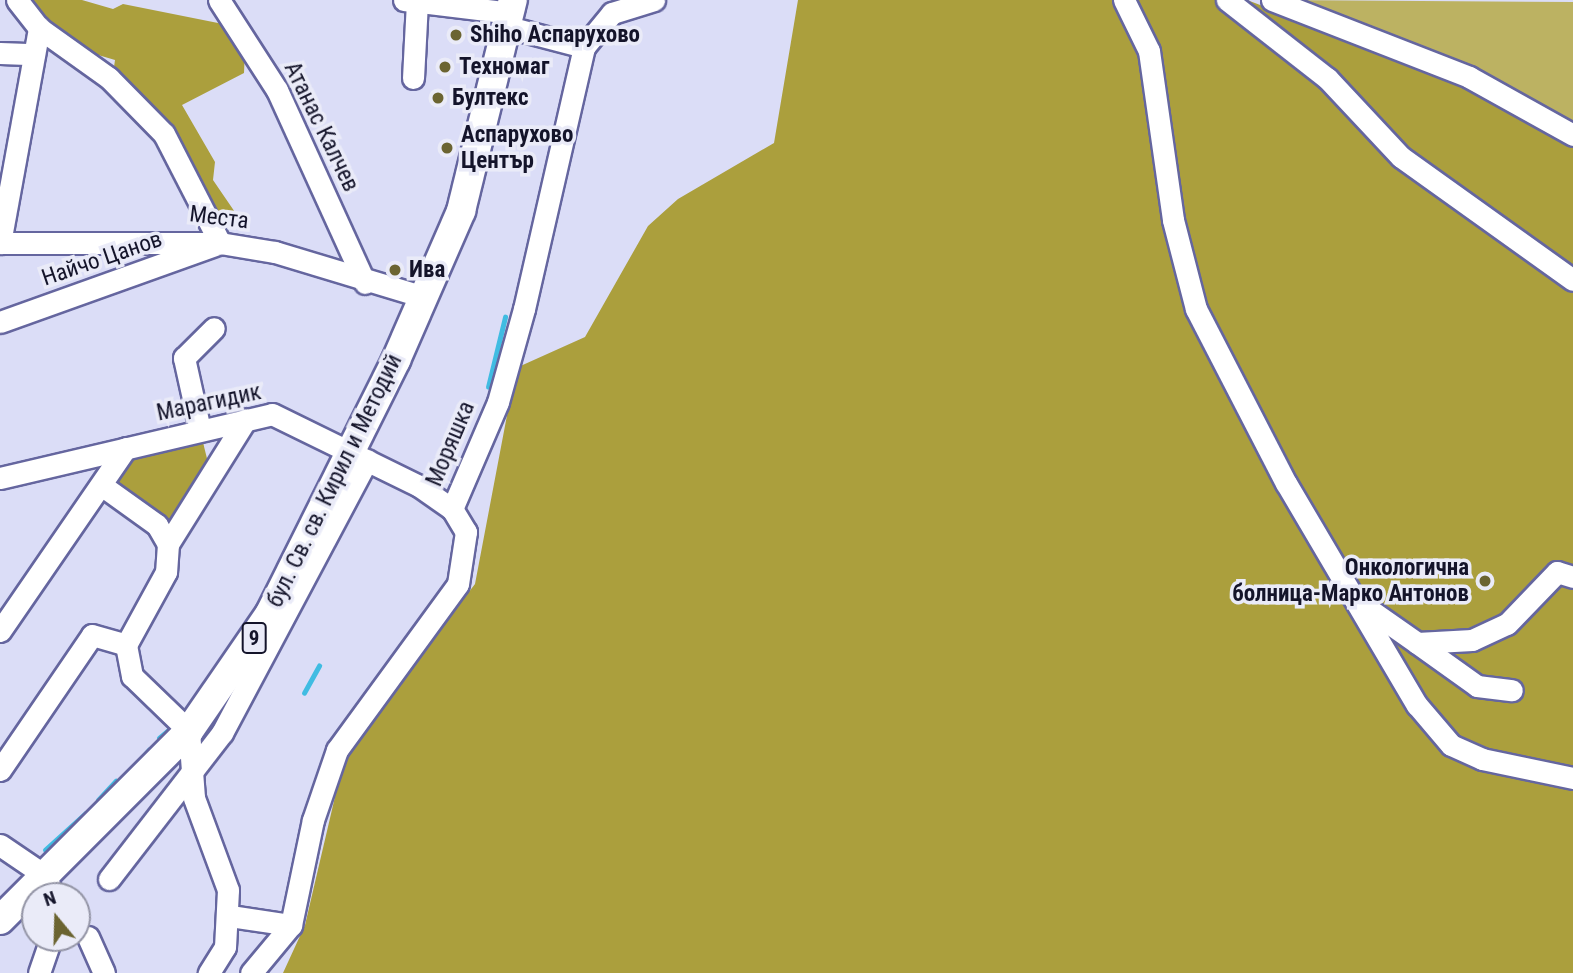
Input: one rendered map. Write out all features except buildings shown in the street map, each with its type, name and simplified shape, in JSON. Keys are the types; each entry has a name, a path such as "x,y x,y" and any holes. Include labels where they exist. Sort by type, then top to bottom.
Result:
{"main road":[{"name":"бул. Св. св. Кирил и Методий","path":"0,920 189,730 270,613 359,456 461,211 511,13"}],"street":[{"path":"17,0 39,28 109,78 163,134 220,243"},
{"path":"413,78 410,1 511,13 584,47 614,6 654,0"},
{"path":"1124,0 1149,51 1173,220 1196,309 1286,483 1362,604 1417,705 1451,745 1482,759 1573,778"},
{"path":"1227,0 1327,78 1401,157 1573,280"},
{"path":"1272,0 1469,77 1573,135"},
{"name":"Атанас Калчев","path":"222,3 299,133 365,283"},
{"path":"0,243 39,28"},
{"name":"Моряшка","path":"291,925 313,820 337,750 458,584 466,532 452,509 498,402 524,309 584,47"},
{"path":"0,53 34,54"},
{"name":"Места","path":"0,243 220,243 310,262 365,283 424,297"},
{"name":"Найчо Цанов","path":"0,322 220,243"},
{"path":"200,430 184,358 215,328"},
{"name":"Марагидик","path":"0,478 272,414 359,456 452,509"},
{"path":"209,973 225,947 230,916 229,890 194,798 189,730 132,676 126,645 166,572 168,544 246,419"},
{"path":"0,631 104,487 126,448"},
{"path":"109,879 193,771 282,628 359,456"},
{"path":"104,487 157,525 168,544"},
{"path":"1417,643 1472,640 1507,624 1558,572 1573,577"},
{"path":"1362,604 1477,686 1512,690"},
{"path":"0,770 92,635 126,645"},
{"path":"0,845 42,878"},
{"path":"230,916 291,925"},
{"path":"251,973 291,925"},
{"path":"91,944 104,973"},
{"path":"39,973 46,952"}],"shaded area":[{"path":"25,0 82,0 113,9 123,4 228,25 245,49 244,73 182,105 215,162 213,180 241,221 229,228 221,223 113,74 115,60 88,52"},
{"path":"798,0 1247,0 1573,123 1573,973 283,973 305,925 345,754 475,584 516,368 585,337 648,226 678,199 774,143"},
{"path":"1281,0 1573,2 1573,123 1273,11"},
{"path":"200,430 211,475 168,544 104,487 126,448"}],"waterway":[{"path":"488,387 505,317"},
{"path":"304,693 319,666"},
{"path":"159,738 172,727"},
{"path":"134,767 149,750"},
{"path":"98,800 116,781"},
{"path":"45,850 86,813"}],"place":[{"name":"Shiho Аспарухово","path":"456,35"},
{"name":"Техномаг","path":"445,67"},
{"name":"Бултекс","path":"438,98"},
{"name":"Аспарухово Център","path":"447,148"},
{"name":"Ива","path":"395,270"},
{"name":"Онкологична болница-Марко Антонов","path":"1485,581"}]}
